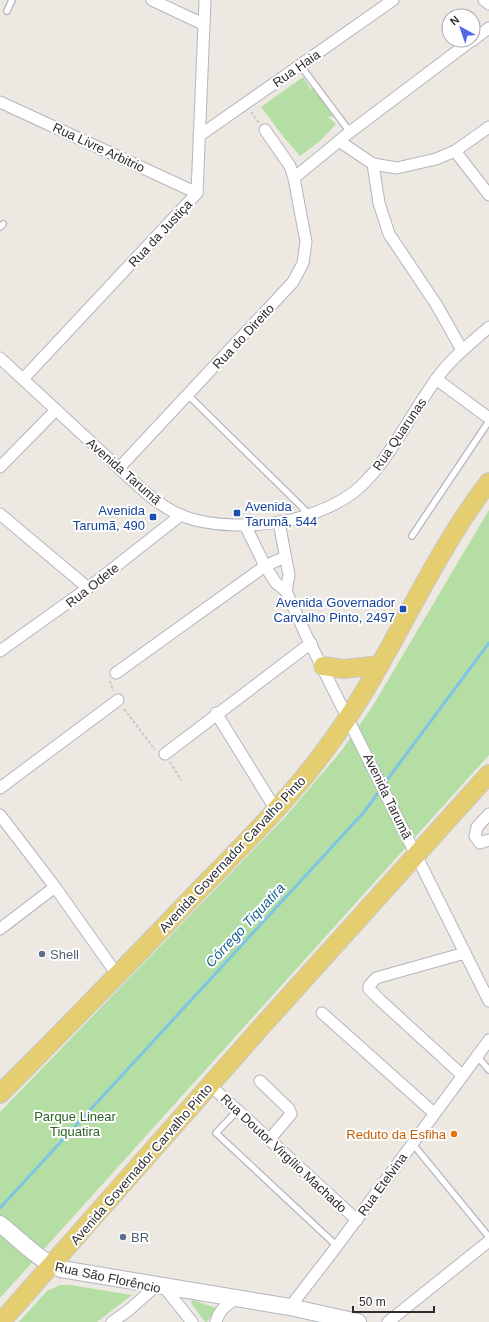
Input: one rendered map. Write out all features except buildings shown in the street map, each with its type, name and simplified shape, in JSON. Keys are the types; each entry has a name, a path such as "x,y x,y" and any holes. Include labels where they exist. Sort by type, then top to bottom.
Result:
{"main road":[{"name":"Avenida Governador Carvalho Pinto","path":"0,1094 118,976 276,810 330,744 349,718 380,665 430,573 467,513 489,482"},
{"path":"323,666 344,668 380,665"},
{"name":"Avenida Governador Carvalho Pinto","path":"1,1322 263,1025 417,856 489,774"}],"street":[{"path":"152,0 203,24"},
{"name":"Rua da Justiça","path":"23,379 197,193 205,0"},
{"name":"Rua Haia","path":"199,136 393,0"},
{"path":"484,0 489,4"},
{"path":"294,178 350,132 462,48"},
{"name":"Rua Livre Arbitrio","path":"0,102 197,193"},
{"path":"340,141 373,164 397,168 413,166 455,151 489,127"},
{"name":"Rua do Direito","path":"120,468 293,282 303,264 306,242 294,178 290,166 264,130"},
{"path":"455,151 489,195"},
{"path":"373,164 379,203 389,234 436,304 462,350"},
{"name":"Rua Quarunas","path":"245,525 279,522 310,515 340,501 365,482 384,461 436,379 462,350 489,327"},
{"name":"Avenida Tarumã","path":"0,358 120,468 163,505 181,515 197,520 245,525 264,566 276,583 286,591 489,1001"},
{"path":"436,379 489,419"},
{"path":"0,467 56,410"},
{"path":"0,514 88,588"},
{"name":"Rua Odete","path":"2,647 88,588 181,515"},
{"path":"279,522 289,575 286,591"},
{"path":"116,673 264,566 285,557"},
{"path":"165,754 216,713 311,643"},
{"path":"0,788 118,700"},
{"path":"216,713 276,810"},
{"path":"489,814 478,827 475,836 480,842 489,840"},
{"path":"0,815 55,887 118,976"},
{"path":"0,929 55,887"},
{"path":"462,1075 376,996 369,989 369,986 376,978 465,953"},
{"path":"322,1013 434,1113"},
{"name":"Rua Etelvina","path":"290,1308 338,1246 412,1143 489,1040"},
{"path":"260,1081 289,1109 291,1114 269,1140"},
{"name":"Rua Doutor Virgílio Machado","path":"210,1086 357,1220"},
{"name":"Rua São Florêncio","path":"0,1224 52,1265 67,1270 160,1287 192,1322"},
{"path":"388,1322 489,1241"},
{"path":"112,1322 160,1287 290,1308 328,1319 358,1322"},
{"path":"216,1322 222,1309 236,1299"}],"lane":[{"path":"7,11 12,0"},
{"path":"300,65 350,132"},
{"path":"188,395 310,515"},
{"path":"412,536 489,419"},
{"path":"477,1056 489,1070"},
{"path":"238,1110 216,1133 338,1246"},
{"path":"412,1143 489,1237"}],"path":[{"path":"245,104 264,130"},
{"path":"116,673 109,681 118,700 159,755 165,754 181,780"}],"green space":[{"path":"303,77 311,90 312,85 334,116 328,117 336,124 320,141 300,156 261,107"},
{"name":"Parque Linear Tiquatira","path":"489,510 489,755 0,1298 0,1112 286,816 342,750 372,707"},
{"path":"60,1285 70,1285 132,1295 97,1322 19,1322 47,1291"},
{"path":"193,1300 216,1308 207,1322 205,1322 191,1303"}],"waterway":[{"name":"Córrego Tiquatira","path":"384,784 489,643"},
{"name":"Córrego Tiquatira","path":"0,1208 364,812 381,789"}],"place":[{"name":"Avenida Tarumã, 544","path":"237,513"},
{"name":"Avenida Tarumã, 490","path":"153,517"},
{"name":"Avenida Governador Carvalho Pinto, 2497","path":"403,609"},
{"name":"Shell","path":"42,954"},
{"name":"Reduto da Esfiha","path":"454,1134"},
{"name":"BR","path":"123,1237"}]}
